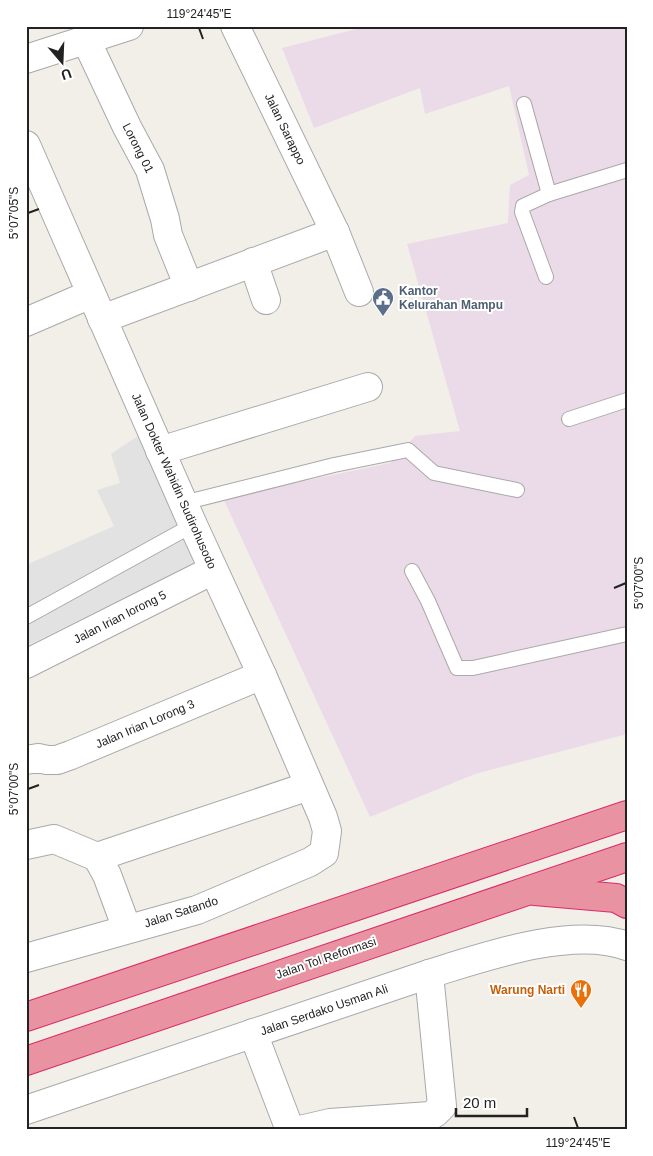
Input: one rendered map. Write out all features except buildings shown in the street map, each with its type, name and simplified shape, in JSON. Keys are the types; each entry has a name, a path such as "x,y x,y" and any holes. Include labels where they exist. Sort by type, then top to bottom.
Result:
{"highway":[{"path":"26,1017 627,814"},
{"name":"Jalan Tol Reformasi","path":"26,1061 525,890 627,857"},
{"path":"525,890 616,898 627,904"}],"street":[{"path":"26,59 129,26"},
{"name":"Jalan Sarappo","path":"235,26 335,232 359,292"},
{"name":"Lorong 01","path":"86,40 127,127 150,170 168,235 189,287"},
{"name":"Jalan Dokter Wahidin Sudirohusodo","path":"26,145 188,514 262,675 323,817"},
{"path":"102,319 335,232"},
{"path":"253,262 266,300"},
{"path":"26,322 91,294"},
{"path":"160,451 368,386"},
{"name":"Jalan Irian lorong 5","path":"26,664 213,570"},
{"name":"Jalan Irian Lorong 3","path":"26,760 38,758 57,760 71,755 262,675"},
{"path":"97,857 309,786"},
{"name":"Jalan Satando","path":"26,958 197,910 310,862 324,853 327,831 323,817"},
{"path":"26,845 54,839 97,857 107,875 127,930"},
{"name":"Jalan Serdako Usman Ali","path":"26,1110 428,974 485,957 544,944 584,939 615,942 627,946"},
{"path":"300,1130 330,1123 430,1116 440,1109 442,1106 428,974"},
{"path":"253,1033 290,1130"}],"lane":[{"path":"524,104 549,194"},
{"path":"546,277 522,210 526,204 549,194 627,170"},
{"path":"569,419 627,400"},
{"path":"26,617 188,514 334,465 408,450 434,473 517,490"},
{"path":"412,571 428,601 458,668 473,668 627,634"}],"shaded area":[{"path":"368,26 627,26 627,734 475,774 370,817 223,498 390,463 415,436 460,431 407,244 508,223 510,185 529,175 509,86 425,114 420,88 314,128 282,48"},
{"path":"138,436 196,563 26,646 26,565 114,526 97,490 120,483 111,454"}],"place":[{"name":"Kantor Kelurahan Mampu","path":"383,317"},
{"name":"Warung Narti","path":"581,1009"}]}
